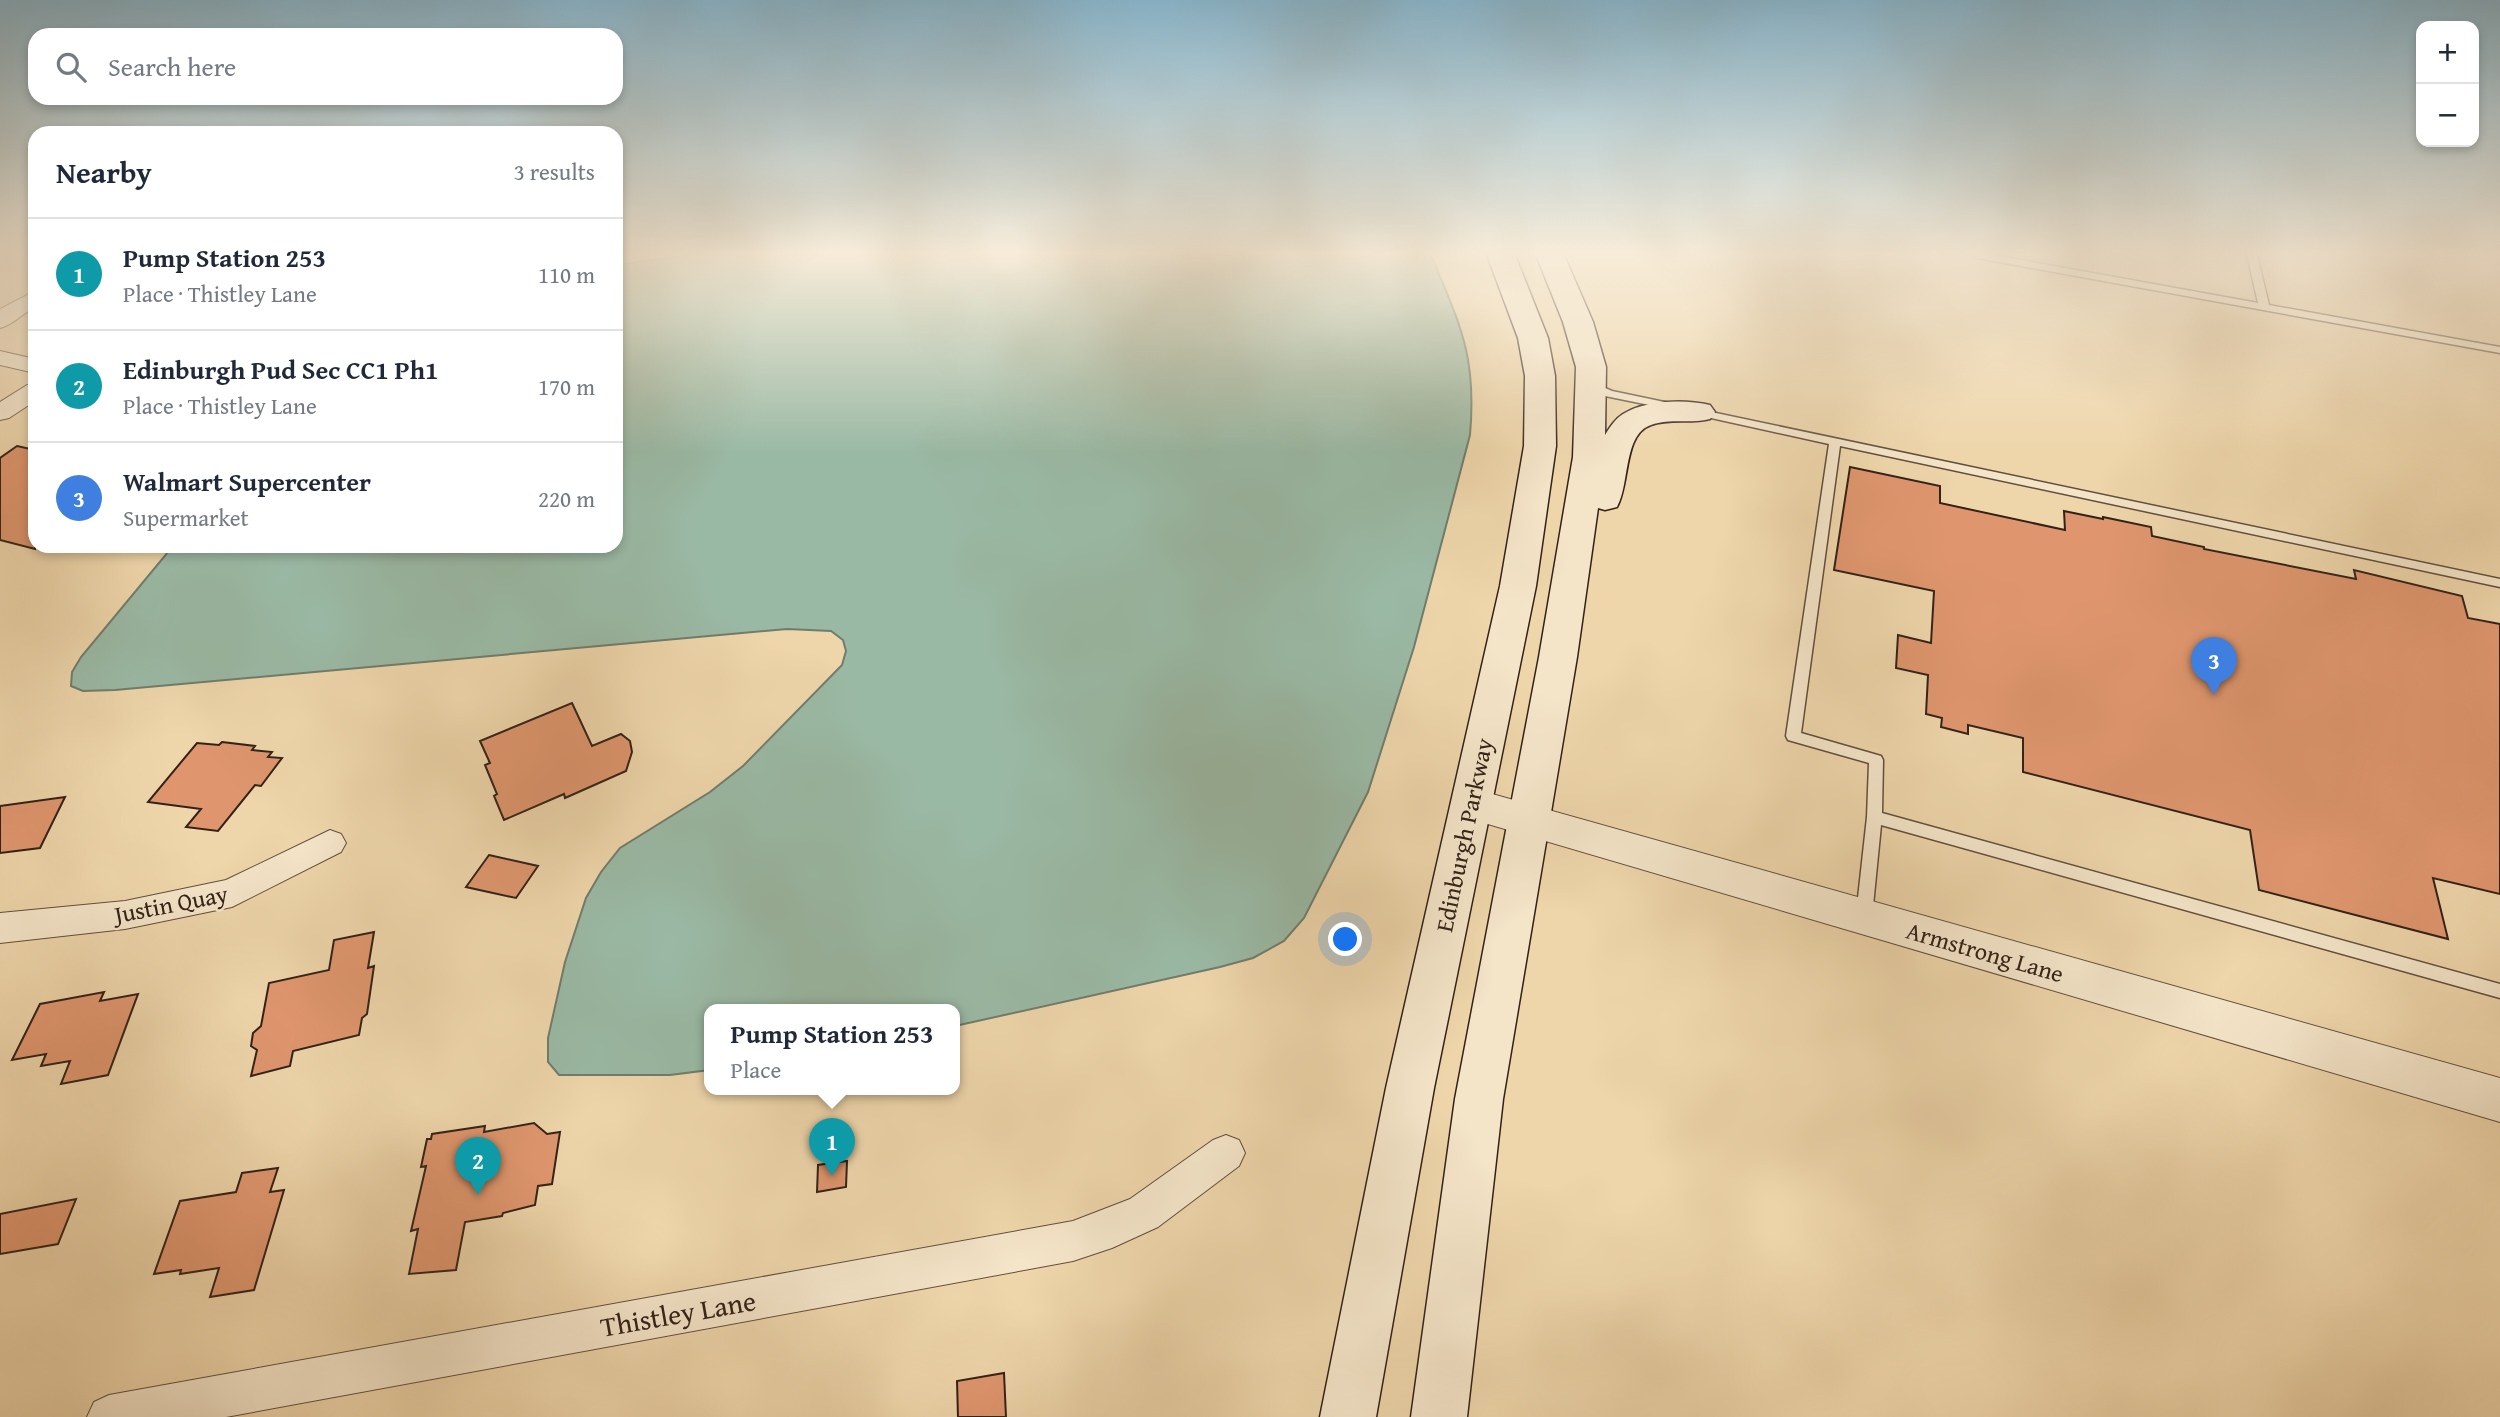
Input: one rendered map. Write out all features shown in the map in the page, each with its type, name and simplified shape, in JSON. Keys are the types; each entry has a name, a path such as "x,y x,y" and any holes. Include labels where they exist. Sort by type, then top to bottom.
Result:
{"main road":[{"name":"Edinburgh Parkway","path":"1348,1417 1410,1088 1518,586 1540,446 1540,376 1533,338 1526,321"},
{"path":"1439,1417 1479,1099 1564,616 1589,457 1591,376 1578,321"},
{"path":"1533,338 1554,362 1591,376"},
{"path":"1564,616 1592,559 1619,436 1627,423 1643,414 1699,412"}],"street":[{"path":"0,358 28,364"},
{"path":"0,413 28,395"},
{"name":"Armstrong Lane","path":"1471,804 2500,1100"},
{"name":"Justin Quay","path":"0,928 125,915 232,893 330,842"},
{"name":"Thistley Lane","path":"109,1417 1073,1241 1112,1228 1144,1213 1226,1153"}],"lane":[{"path":"2335,321 2500,350"},
{"path":"1591,376 1609,394 2500,583"},
{"path":"1591,376 1634,395 1678,403 1699,412"},
{"path":"1835,441 1793,736 1876,760 1874,817 1864,917"},
{"path":"1874,817 2500,991"}],"shaded area":[{"path":"623,321 1458,321 1464,342 1471,383 1470,435 1414,647 1368,792 1304,918 1284,941 1253,958 1220,967 960,1025 960,1004 704,1004 704,1071 670,1075 559,1075 548,1062 548,1038 565,962 586,898 601,872 620,848 710,792 743,766 842,665 846,651 843,640 831,631 787,629 83,691 71,686 72,672 81,657 167,553 623,553"}],"building":[{"path":"17,446 28,448 28,547 0,540 0,458"},
{"path":"1850,467 1940,486 1940,503 2065,530 2064,511 2103,517 2151,527 2152,536 2204,549 2356,579 2354,570 2462,596 2468,618 2500,624 2500,894 2433,878 2448,939 2259,890 2250,830 2023,772 2023,738 1968,725 1968,734 1941,727 1942,718 1926,714 1928,675 1896,668 1898,635 1931,643 1934,591 1834,570"},
{"path":"572,703 592,746 621,734 630,741 632,752 626,771 565,798 564,794 504,820 485,765 490,763 480,741"},
{"path":"222,742 255,746 252,750 272,752 268,757 282,758 261,786 255,785 218,831 186,827 201,809 148,802 197,743 219,745"},
{"path":"65,797 40,848 0,853 0,806"},
{"path":"489,855 538,866 516,898 466,887"},
{"path":"374,932 368,968 374,966 367,1014 362,1018 359,1035 293,1051 290,1066 251,1076 257,1050 251,1046 253,1033 261,1026 269,983 329,970 334,940"},
{"path":"104,992 100,1001 138,994 108,1075 61,1084 70,1061 41,1066 46,1054 12,1060 40,1004"},
{"path":"534,1123 547,1134 560,1132 552,1184 538,1186 535,1205 503,1213 502,1216 465,1222 456,1270 409,1274 418,1229 411,1231 426,1166 421,1167 427,1139 431,1139 432,1134 485,1126 484,1132"},
{"path":"847,1161 846,1187 817,1192 818,1165"},
{"path":"278,1168 270,1192 284,1190 254,1290 210,1297 219,1268 180,1274 181,1270 154,1274 180,1201 236,1192 242,1173"},
{"path":"76,1199 58,1244 0,1254 0,1214"},
{"path":"1004,1373 1006,1417 958,1417 957,1381"}],"place":[{"name":"Walmart Supercenter","path":"2214,695"},
{"name":"Pump Station 253","path":"832,1176"},
{"name":"Edinburgh Pud Sec CC1 Ph1","path":"478,1195"}]}
